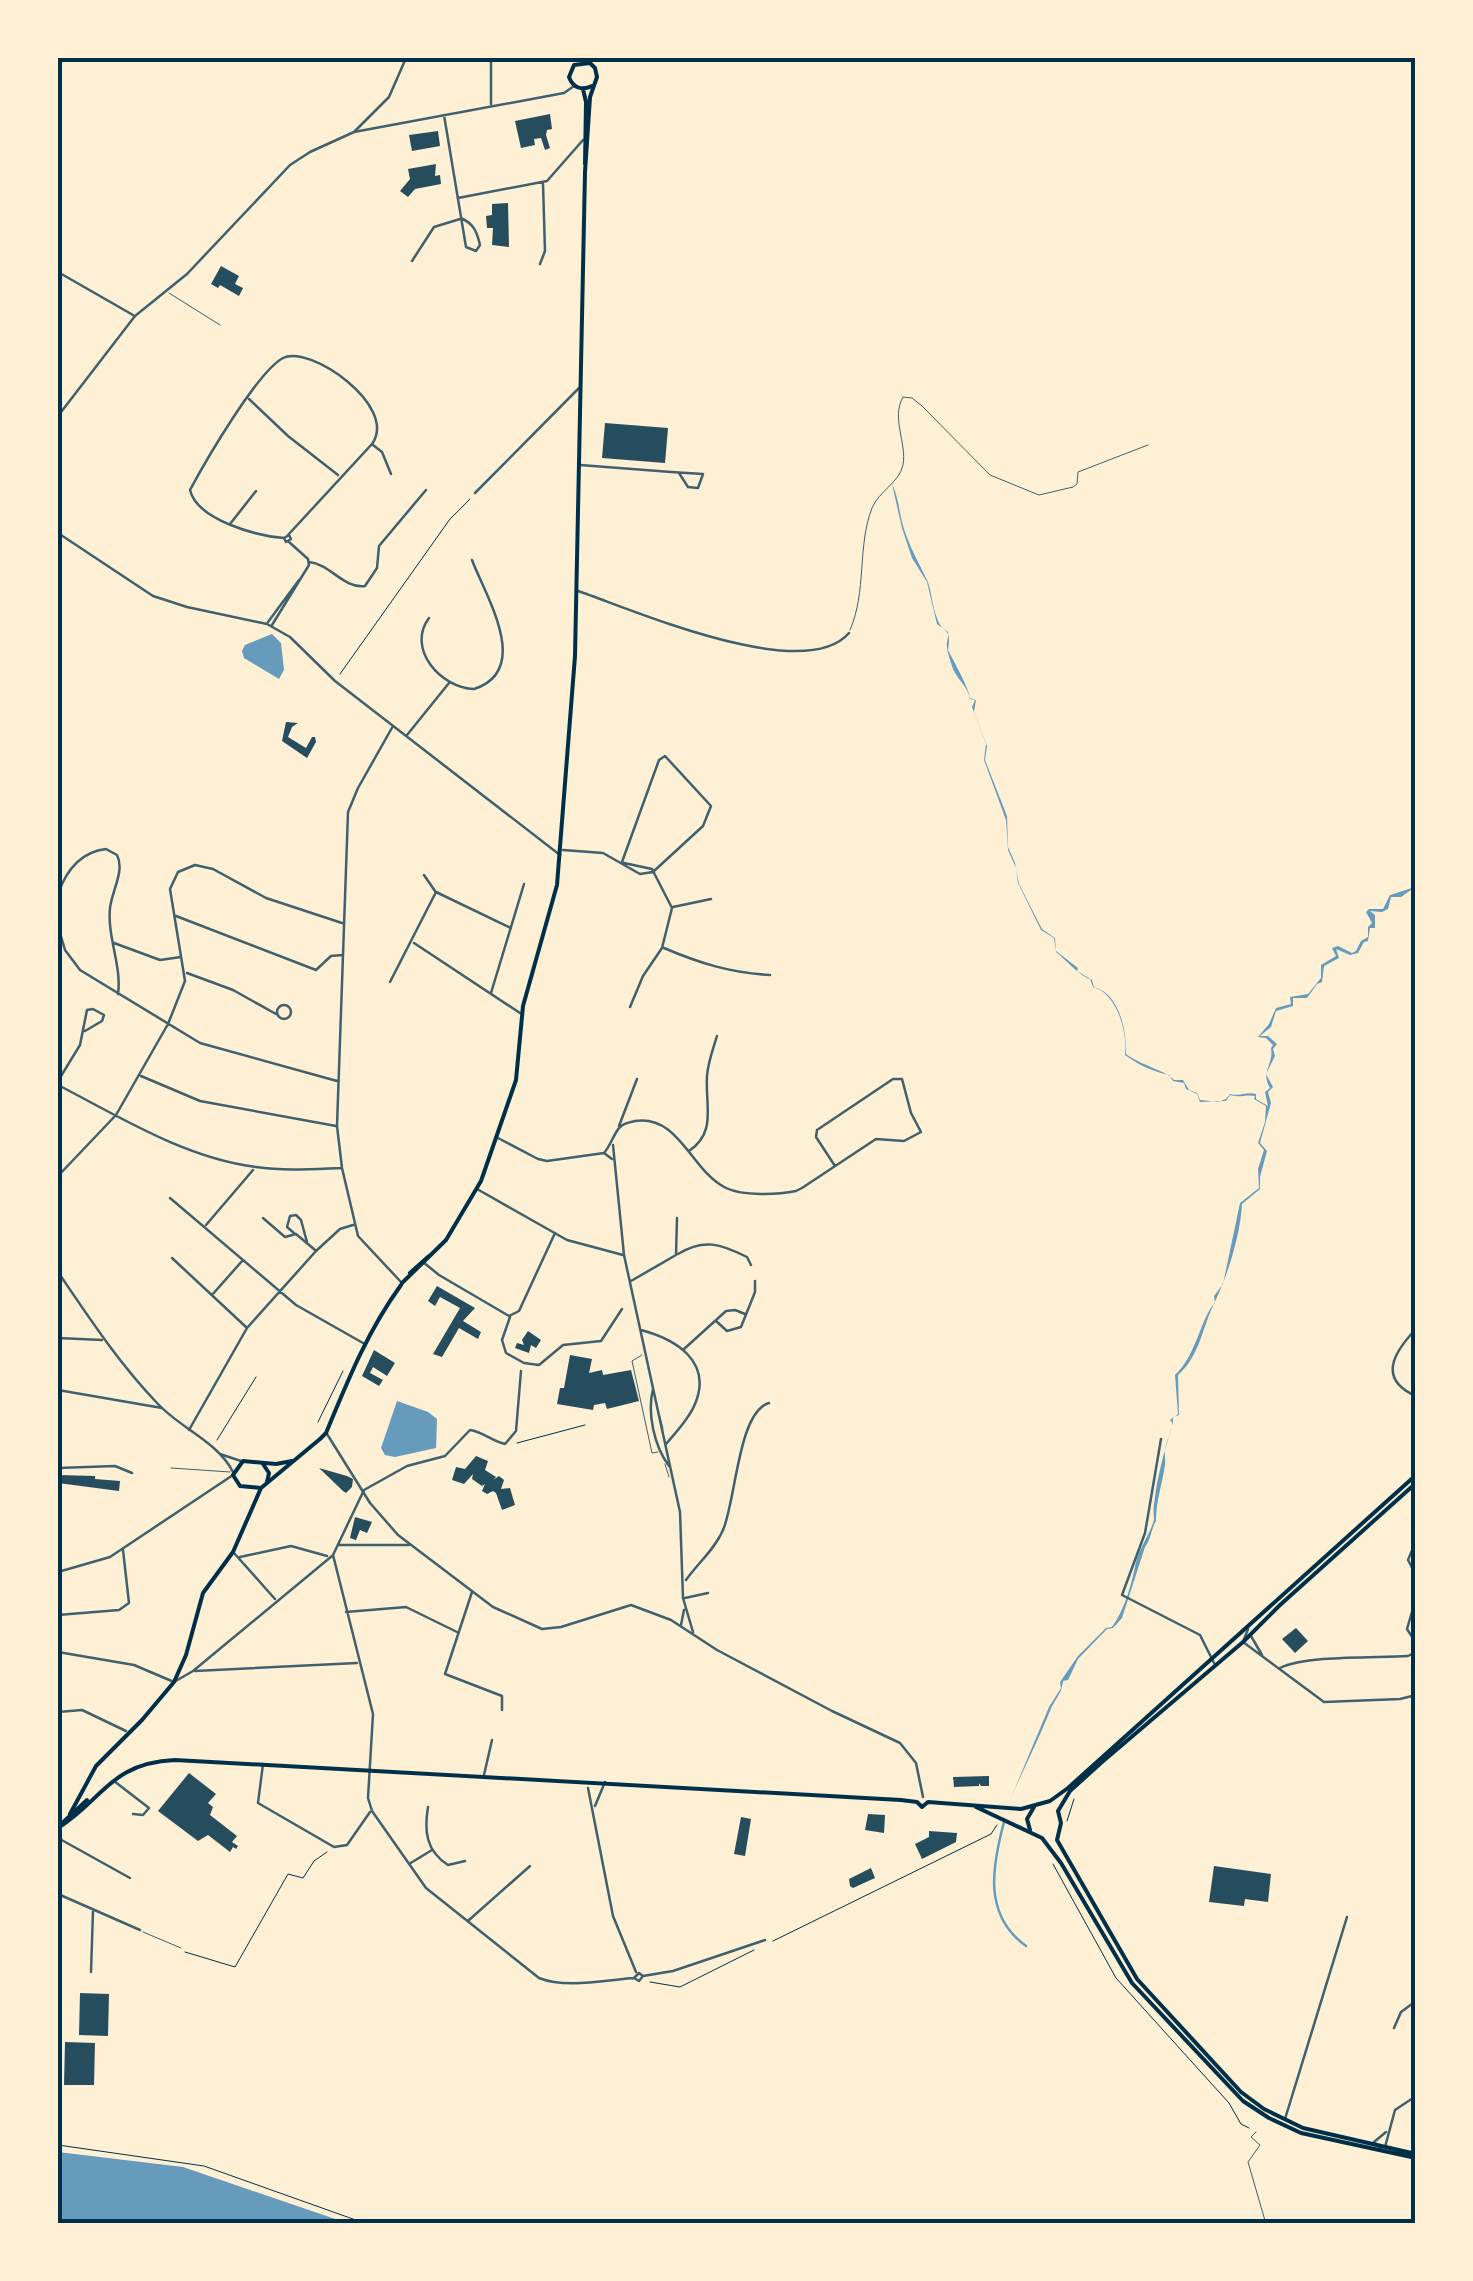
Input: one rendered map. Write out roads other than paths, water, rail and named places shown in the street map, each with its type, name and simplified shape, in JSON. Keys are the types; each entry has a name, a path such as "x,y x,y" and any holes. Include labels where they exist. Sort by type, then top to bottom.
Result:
{"main road":[{"path":"60,1826 74,1809 90,1774 174,1682 186,1655 203,1593 233,1552 260,1488 326,1433 364,1343 402,1283 457,1224 477,1189 516,1080 521,1014 551,913 561,852 576,590 585,172 592,86 597,77 586,59 574,64 570,73 574,86 592,86"},
{"path":"583,89 585,172"},
{"path":"260,1488 240,1486 233,1474 243,1461 292,1461"},
{"path":"260,1462 268,1473 268,1482"},
{"path":"1383,2149 1283,2123 1232,2084 1137,1980 1057,1840 1061,1823 1058,1811 1070,1791 1416,1475"},
{"path":"917,1802 922,1796 928,1802 1034,1808 1068,1788 1212,1661 1250,1635 1416,1483"},
{"path":"60,1826 113,1780 134,1768 168,1760 484,1774 917,1802 922,1807 928,1802"},
{"path":"74,1809 91,1798"},
{"path":"1042,1804 1058,1811"},
{"path":"966,1805 986,1810 1042,1838 1132,1983 1228,2088 1252,2108 1321,2139 1416,2156"},
{"path":"1031,1832 1028,1819 1034,1808"},
{"path":"1042,1838 1058,1832"}],"street":[{"path":"58,416 134,316 187,274 290,166 354,132 389,97 406,58"},
{"path":"491,106 492,58"},
{"path":"354,132 564,93 574,86"},
{"path":"412,261 434,227 462,218 477,232 480,245 476,251 466,247 462,218 444,116"},
{"path":"458,198 550,180 584,139"},
{"path":"574,152 584,154"},
{"path":"540,264 545,252 542,183"},
{"path":"58,272 134,316"},
{"path":"286,536 372,444 378,433 378,420 362,396 344,379 305,357 283,358 248,398 190,490 196,502 229,525 291,538 290,542 309,562 318,563 352,586 365,586 377,568 379,546 426,490"},
{"path":"475,494 579,388"},
{"path":"248,398 288,436 340,476"},
{"path":"372,444 382,452 390,474"},
{"path":"578,465 678,472 702,474 698,488 688,487 678,472"},
{"path":"229,525 256,492"},
{"path":"58,533 153,596 187,608 269,625 296,641 335,681 561,852 594,851 654,872 672,908 662,948 637,986 630,1007"},
{"path":"428,618 419,634 420,647 449,683 464,689 486,685 498,670 503,654 500,626 472,560"},
{"path":"269,625 309,562"},
{"path":"576,590 708,635 776,652 813,652 844,639 849,632"},
{"path":"406,736 449,683"},
{"path":"393,726 348,812 337,1126 354,1225 363,1244 402,1283"},
{"path":"661,757 670,758 710,804 703,826 654,872 640,874 622,862 661,757"},
{"path":"58,894 66,874 88,854 106,848 117,855 120,868 110,910 118,996"},
{"path":"58,1176 116,1115 168,1024 186,981 170,889 173,880 186,868 202,866 266,898 343,923"},
{"path":"424,875 436,892 511,928"},
{"path":"490,994 524,884"},
{"path":"390,982 436,892"},
{"path":"672,908 711,899"},
{"path":"175,916 316,970 331,956 342,955"},
{"path":"58,926 71,960 93,980 168,1024 220,1050 339,1081"},
{"path":"412,942 521,1014"},
{"path":"113,944 160,960 181,958"},
{"path":"662,948 703,965 742,974 770,975"},
{"path":"186,972 233,990 276,1014"},
{"path":"85,1031 102,1021 104,1015 87,1010 85,1031 58,1083 116,1115 194,1152 255,1167 342,1168"},
{"path":"688,1152 702,1142 707,1128 707,1077 717,1036"},
{"path":"139,1076 200,1102 337,1126"},
{"path":"619,1127 640,1120 666,1126 716,1182 736,1191 796,1191 835,1166 876,1139 904,1142 921,1132 911,1113 904,1082 898,1077 818,1130 816,1137 835,1166"},
{"path":"604,1153 612,1143 637,1078"},
{"path":"497,1137 538,1159 604,1153 615,1160"},
{"path":"612,1143 624,1255 680,1512 684,1608 694,1634"},
{"path":"205,1226 255,1167"},
{"path":"477,1189 567,1240 624,1255"},
{"path":"170,1198 296,1306 364,1343"},
{"path":"308,1244 301,1220 290,1216 287,1227 308,1244 316,1250"},
{"path":"262,1218 285,1237 296,1234"},
{"path":"676,1255 677,1218"},
{"path":"190,1430 247,1328 316,1250 340,1229 354,1225"},
{"path":"510,1316 519,1312 555,1234"},
{"path":"630,1281 698,1244 714,1244 748,1257 751,1264"},
{"path":"172,1258 247,1328"},
{"path":"211,1296 243,1259"},
{"path":"423,1262 510,1316"},
{"path":"58,1272 102,1340 162,1408 219,1453 233,1474 123,1550 58,1572"},
{"path":"716,1320 732,1332 741,1327 755,1292 755,1281"},
{"path":"510,1316 502,1340 506,1352 524,1363 540,1365 562,1345 601,1341 622,1309"},
{"path":"684,1349 730,1310 746,1314"},
{"path":"1416,1329 1399,1346 1392,1366 1400,1385 1416,1396"},
{"path":"640,1330 664,1336 684,1349 696,1369 698,1396 665,1446"},
{"path":"58,1338 102,1340"},
{"path":"58,1652 134,1664 174,1682 193,1671 331,1556 364,1490 406,1466 445,1456 470,1430 496,1442 505,1444 512,1440 521,1371"},
{"path":"654,1388 650,1408 659,1452 670,1468"},
{"path":"58,1390 162,1408"},
{"path":"684,1583 718,1540 728,1518 751,1418 757,1408 769,1403"},
{"path":"326,1433 378,1513 409,1545 492,1607 542,1629 632,1605 681,1625 717,1650 832,1712 900,1742 912,1754 922,1796"},
{"path":"1161,1438 1145,1532 1122,1590 1126,1598 1200,1634 1212,1661"},
{"path":"219,1453 243,1461"},
{"path":"58,1468 115,1466 132,1473"},
{"path":"1416,1542 1408,1560 1416,1575"},
{"path":"338,1545 409,1545"},
{"path":"240,1557 291,1546 331,1556"},
{"path":"58,1615 119,1610 129,1604 123,1550"},
{"path":"233,1552 276,1600"},
{"path":"331,1556 373,1714 368,1798 372,1811 426,1888 546,1980 594,1982 636,1975 642,1978 765,1940"},
{"path":"684,1562 695,1567"},
{"path":"1243,1639 1303,1575"},
{"path":"472,1592 446,1676 502,1696 502,1710"},
{"path":"683,1598 708,1593"},
{"path":"1416,1598 1406,1628 1416,1643"},
{"path":"346,1612 406,1607 458,1632"},
{"path":"681,1625 684,1608"},
{"path":"1250,1635 1262,1656"},
{"path":"1236,1636 1324,1702 1416,1695"},
{"path":"1278,1668 1290,1663 1408,1656 1416,1652"},
{"path":"193,1671 359,1663"},
{"path":"58,1712 82,1710 130,1733"},
{"path":"484,1774 492,1740"},
{"path":"263,1764 258,1802 334,1847 347,1844 372,1811"},
{"path":"113,1780 149,1808 143,1815 133,1814"},
{"path":"594,1807 605,1782"},
{"path":"588,1788 613,1916 636,1975"},
{"path":"428,1807 424,1829 433,1849 448,1865 464,1861"},
{"path":"58,1838 130,1878"},
{"path":"408,1865 433,1849"},
{"path":"468,1921 530,1866"},
{"path":"58,1894 140,1930"},
{"path":"92,1972 93,1910"},
{"path":"1283,2123 1347,1916"},
{"path":"1394,2028 1401,2012 1416,2002"},
{"path":"1383,2149 1395,2110 1416,2096"},
{"path":"1373,2144 1387,2132"}],"lane":[{"path":"167,291 220,326"},
{"path":"849,632 858,602 872,507 902,470 898,414 903,397 922,406 990,475 1039,496 1074,487 1078,472 1148,445"},
{"path":"646,1354 632,1361 652,1454 665,1446"},
{"path":"664,1460 672,1478"},
{"path":"171,1468 233,1474"},
{"path":"140,1930 182,1948"},
{"path":"1256,2132 1251,2137 1260,2146 1248,2162 1266,2224"}],"water":[{"path":"892,484 906,536 927,580 943,629 937,624 927,582 912,558 902,528"},
{"path":"272,634 281,643 284,670 279,679 244,658 242,651 245,645"},
{"path":"948,635 948,650 970,698 976,700 974,712 987,746 985,760 1007,816 1008,847 1016,868 1008,850 1006,820 984,760 986,744 972,707 975,700 970,699 953,669 947,649"},
{"path":"1016,869 1019,884 1042,929 1055,938 1056,951 1077,971 1056,952 1054,938 1041,930 1018,883"},
{"path":"1415,887 1401,897 1391,897 1388,909 1370,911 1375,915 1375,928 1370,928 1368,941 1358,953 1350,955 1336,949 1339,958 1324,966 1322,982 1307,998 1293,998 1293,1006 1276,1011 1271,1027 1260,1036 1268,1036 1277,1044 1267,1073 1273,1045 1258,1037 1276,1008 1291,1004 1290,997 1308,994 1321,978 1321,965 1336,956 1332,948 1356,951 1368,937 1368,927 1372,923 1366,912 1369,909 1383,909 1390,895"},
{"path":"1078,971 1092,980 1094,987 1115,1005 1123,1024 1126,1054 1167,1074 1146,1067 1125,1055 1123,1025 1114,1005 1093,987 1090,979"},
{"path":"1267,1075 1273,1087 1268,1092 1271,1103 1260,1143 1267,1151 1260,1189 1242,1204 1224,1281 1240,1203 1259,1188 1258,1169 1264,1150 1258,1143 1266,1106 1254,1099 1255,1096 1230,1095 1226,1101 1220,1101 1230,1094 1253,1093 1268,1106"},
{"path":"1214,1305 1195,1351 1178,1375 1179,1415 1175,1416 1175,1375 1189,1357"},
{"path":"397,1401 437,1419 436,1448 395,1457 385,1455 381,1448"},
{"path":"1165,1451 1156,1521 1122,1618 1078,1659 1068,1680 1063,1681 1060,1693 1010,1800 1049,1707 1061,1688 1060,1682 1078,1656 1106,1628 1112,1627 1121,1612 1154,1520"},
{"path":"58,2152 183,2167 347,2223 58,2223"}],"waterway":[{"path":"1004,1822 994,1889 1003,1920 1026,1946"}]}
